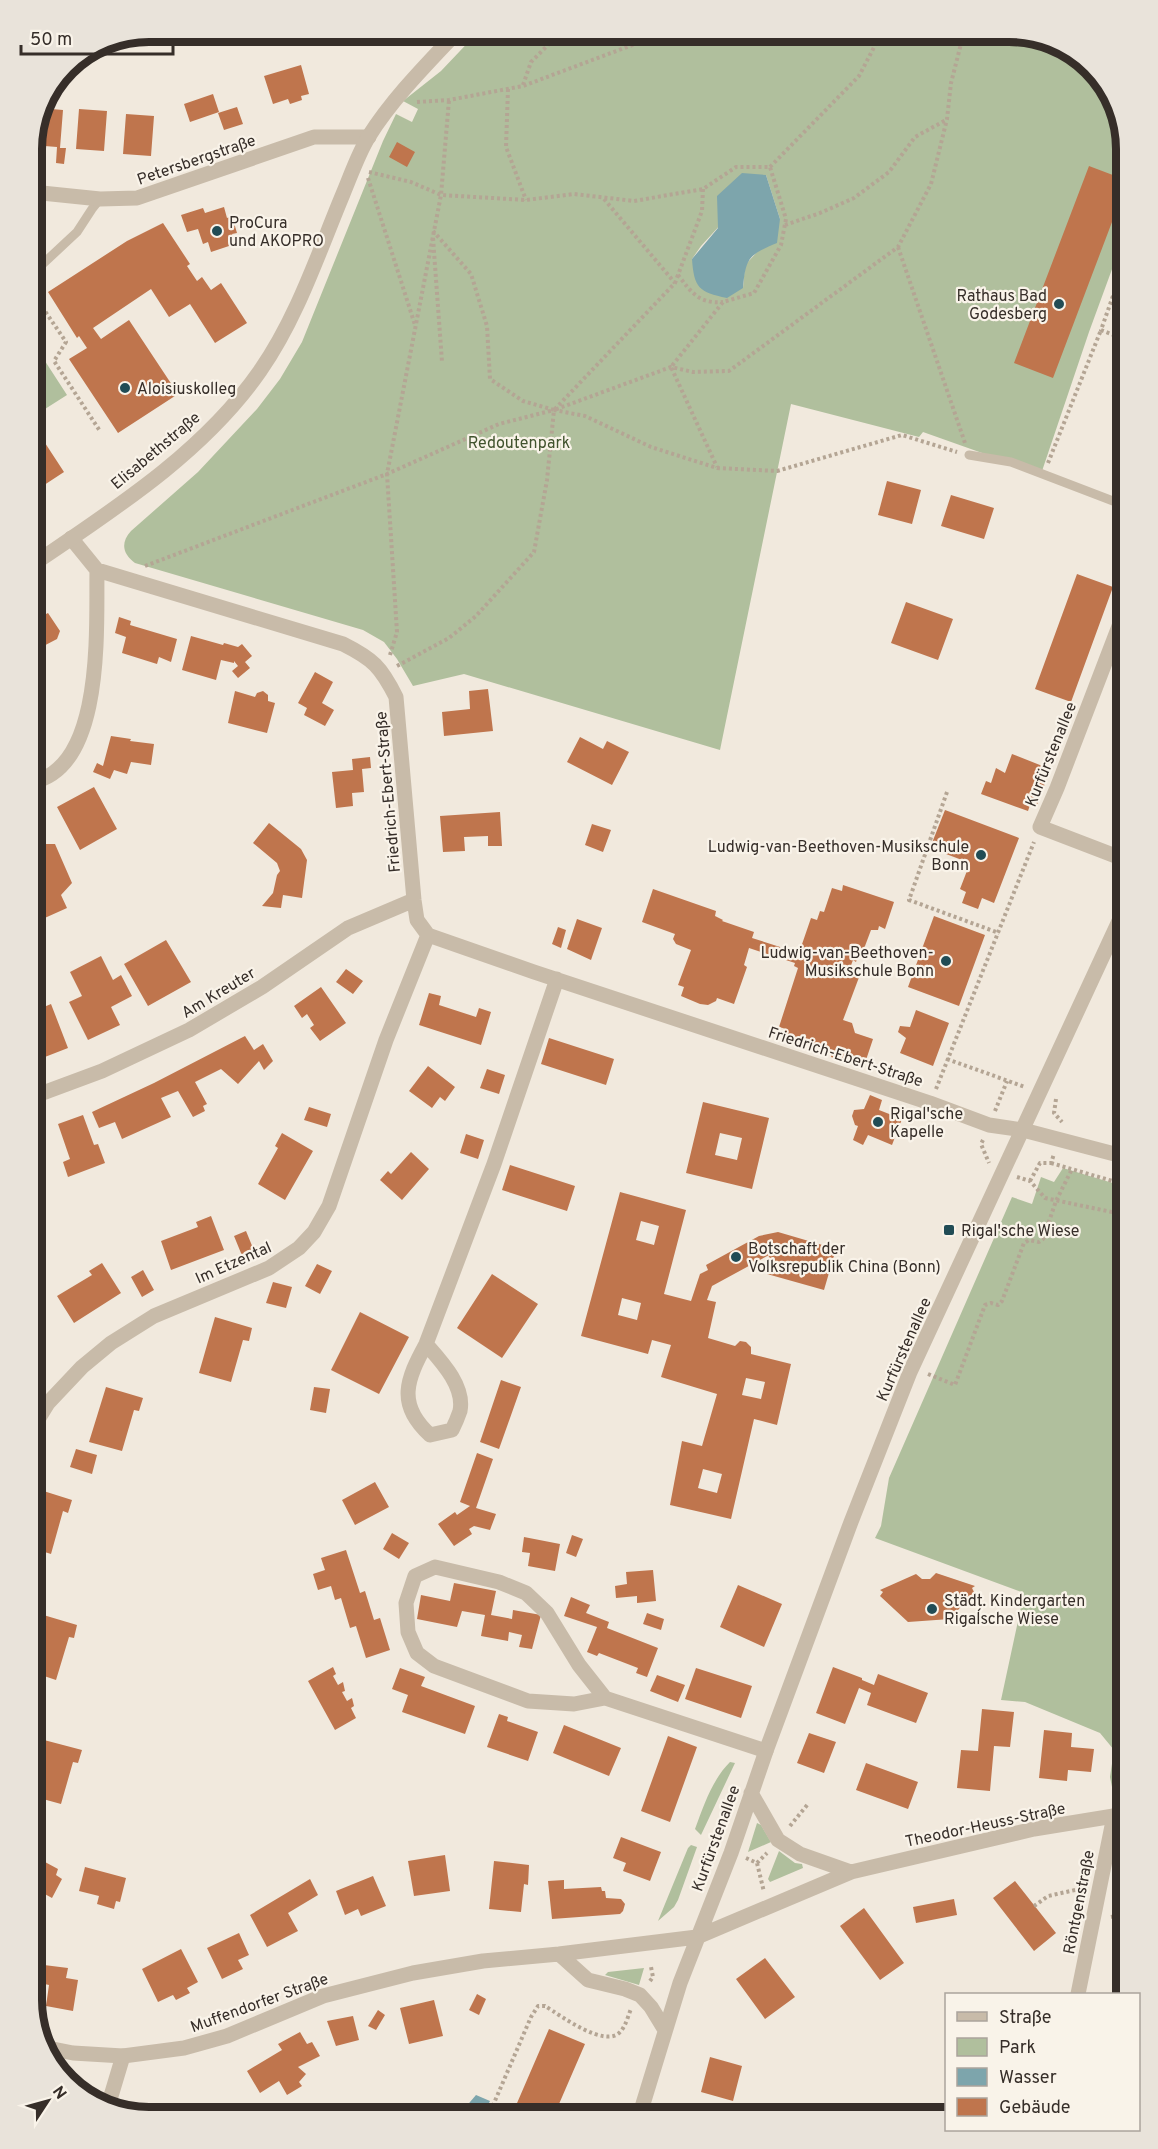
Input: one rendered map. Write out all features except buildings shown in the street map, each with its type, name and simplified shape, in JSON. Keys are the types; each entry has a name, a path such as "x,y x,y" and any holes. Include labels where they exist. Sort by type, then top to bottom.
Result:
{"street":[{"name":"Elisabethstraße","path":"42,558 150,482 234,406 284,333 354,167 369,137 392,104 448,42"},
{"name":"Petersbergstraße","path":"42,193 100,199 137,198 314,137 369,137"},
{"path":"42,779 50,776 65,763 78,745 87,716 96,653 97,570 72,538"},
{"name":"Friedrich-Ebert-Straße","path":"97,570 343,644 366,656 384,673 396,697 417,920 428,935 930,1103 989,1125 1023,1130 1116,1153"},
{"name":"Kurfürstenallee","path":"1116,634 1040,827 1116,856"},
{"name":"Am Kreuter","path":"42,1093 102,1071 189,1030 262,987 348,928 414,900"},
{"name":"Kurfürstenallee","path":"642,2107 665,2030 697,1937 731,1853 766,1751 851,1522 913,1367 1116,928"},
{"name":"Im Etzental","path":"42,1413 48,1403 82,1367 111,1343 154,1316 269,1268 299,1248 314,1232 329,1206 386,1040 428,935"},
{"path":"426,1344 457,1386 460,1410 452,1430 430,1435 418,1423 406,1394 411,1371 426,1344 494,1164 557,979"},
{"path":"605,1698 579,1665 547,1613 526,1593 499,1581 435,1567 415,1576 406,1603 408,1632 417,1653 434,1666 528,1701 574,1704 605,1698 766,1751"},
{"path":"751,1793 778,1840 800,1854 851,1872"},
{"name":"Theodor-Heuss-Straße","path":"697,1937 851,1872 1034,1829 1116,1816"},
{"name":"Röntgenstraße","path":"1078,1993 1099,1889 1116,1829"},
{"name":"Muffendorfer Straße","path":"54,2049 73,2053 123,2056 184,2048 218,2039 322,1996 413,1973 483,1961 697,1937"},
{"path":"559,1954 588,1980 626,1989 640,1995 651,2007 665,2030"},
{"path":"110,2100 123,2056"}],"lane":[{"path":"42,265 77,232 100,199"},
{"path":"969,455 1011,462 1116,502"}],"path":[{"path":"523,86 531,62 551,42"},
{"path":"392,104 449,100 523,86 640,42"},
{"path":"415,326 366,172 411,182 441,195 526,200 574,194 634,201 704,189 736,167 770,167 859,76 877,42"},
{"path":"670,367 693,372 729,371 898,247 931,184 947,119 951,83 961,42"},
{"path":"508,89 506,147 526,200"},
{"path":"384,673 397,632 387,474 441,195 449,100"},
{"path":"785,226 854,198 889,172 915,137 947,119"},
{"path":"678,275 693,294 709,304 754,293 781,245 786,219 770,167"},
{"path":"384,673 449,638 476,616 534,552 547,480 554,410 675,283 702,211 704,189"},
{"path":"604,199 675,283"},
{"path":"433,231 442,362"},
{"path":"433,231 471,274 488,326 490,379 523,401 585,416 651,447 717,468 777,471 902,435 969,455"},
{"path":"898,247 969,455"},
{"path":"1044,475 1116,287"},
{"path":"116,577 387,474 499,424 554,410 670,367 723,302"},
{"path":"42,307 66,342 54,361 100,430"},
{"path":"1101,330 1116,336"},
{"path":"670,367 717,468"},
{"path":"947,792 909,900 999,933"},
{"path":"930,1103 1040,827"},
{"path":"1051,1163 1116,1182"},
{"path":"913,1367 955,1385 985,1305 991,1303 998,1305 1002,1301 1024,1243 1029,1240 1039,1242 1043,1239 1056,1201 1071,1169"},
{"path":"1005,1171 1030,1181 1045,1198 1116,1213"},
{"path":"784,1834 808,1804"},
{"path":"757,1863 768,1851"},
{"path":"745,1858 757,1863"},
{"path":"757,1863 761,1886"},
{"path":"1034,1905 1048,1896 1081,1887 1099,1889"},
{"path":"653,1977 664,1979"},
{"path":"492,2107 531,2017 538,2006 545,2006 592,2034 610,2037 621,2032 632,2006"}],"green space":[{"name":"Redoutenpark","path":"469,42 1016,42 1043,48 1068,60 1085,73 1094,84 1108,108 1114,128 1116,258 1041,474 923,432 919,437 791,404 720,750 464,674 413,686 384,642 363,630 135,563 124,548 125,540 131,531 198,472 257,409 280,379 302,342 396,114 412,122 418,109 403,101 441,71","holes":["766,175 780,219 759,250 745,265 743,288 692,259 701,246"]},
{"path":"42,356 67,395 42,411"},
{"name":"Rigal'sche Wiese","path":"1063,1168 1116,1184 1116,1786 1112,1787 1110,1777 1114,1750 1100,1733 1025,1702 1001,1700 1024,1593 875,1538 881,1526 889,1478 1012,1197 1032,1204 1041,1177 1054,1182"},
{"path":"730,1762 735,1763 701,1835 695,1829 705,1802 718,1777"},
{"path":"757,1823 761,1825 771,1842 748,1852"},
{"path":"691,1845 697,1847 678,1900 674,1907 658,1921 688,1848"},
{"path":"779,1851 795,1863 802,1864 803,1868 770,1882 768,1879"},
{"path":"644,1968 639,1985 605,1975 608,1972"}],"water":[{"path":"742,173 766,175 780,219 777,243 750,259 743,288 727,298 704,291 700,287 694,276 692,259 718,228 717,196"},
{"path":"476,2095 490,2101 487,2107 466,2107"}],"place":[{"name":"ProCura und AKOPRO","path":"217,231"},
{"name":"Rathaus Bad Godesberg","path":"1059,304"},
{"name":"Aloisiuskolleg","path":"125,388"},
{"name":"Ludwig-van-Beethoven-Musikschule Bonn","path":"981,855"},
{"name":"Ludwig-van-Beethoven- Musikschule Bonn","path":"946,961"},
{"name":"Rigal'sche Kapelle","path":"878,1122"},
{"name":"Rigal'sche Wiese","path":"949,1230"},
{"name":"Botschaft der Volksrepublik China (Bonn)","path":"736,1257"},
{"name":"Städt. Kindergarten Rigal´sche Wiese","path":"932,1609"}]}
